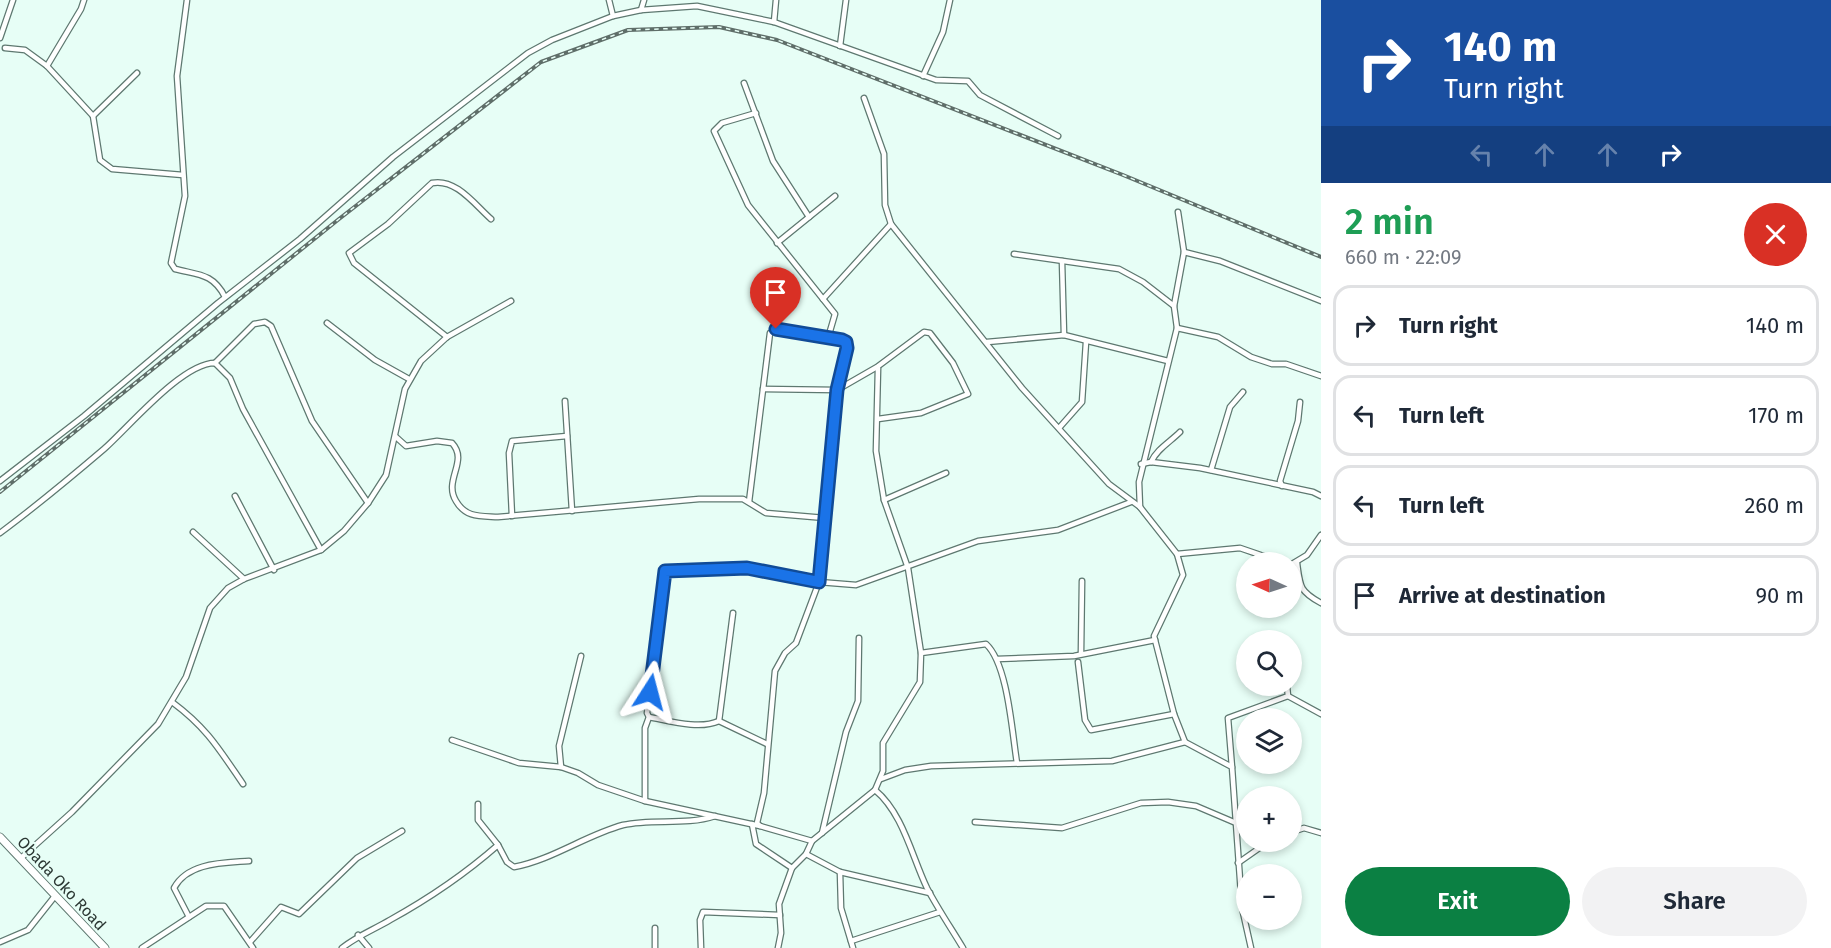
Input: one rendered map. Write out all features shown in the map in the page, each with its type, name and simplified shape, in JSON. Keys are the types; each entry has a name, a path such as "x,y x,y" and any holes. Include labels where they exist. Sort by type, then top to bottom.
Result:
{"main road":[{"name":"Obada Oko Road","path":"0,837 105,948"}],"street":[{"path":"0,38 13,0"},
{"path":"47,66 84,0"},
{"path":"187,0 177,76 185,195 183,214 171,263 175,269 204,274 220,286 225,297"},
{"path":"609,0 613,16"},
{"path":"640,10 644,0"},
{"path":"774,22 776,0"},
{"path":"840,46 846,0"},
{"path":"923,76 943,32 950,0"},
{"path":"0,481 84,416 225,297 300,239 393,157 519,59 552,40 613,16 640,10 697,6 774,22 936,80 969,81 980,95 1058,136"},
{"path":"5,48 26,50 47,66 93,116 100,160 104,165 112,169 183,175"},
{"path":"93,116 137,73"},
{"path":"744,83 774,161 809,217"},
{"path":"864,98 884,154 885,205 891,224 1022,388 1109,484 1140,507 1177,554 1183,575 1154,636 1174,714 1185,742 1232,766"},
{"path":"756,113 722,123 714,131 748,205 835,314 828,338"},
{"path":"447,337 354,263 349,253 388,224 432,183 447,183 455,186 491,219"},
{"path":"777,243 834,196"},
{"path":"1140,507 1142,464 1177,328 1174,306 1184,252 1178,212"},
{"path":"823,299 891,224"},
{"path":"1184,252 1220,261 1321,301"},
{"path":"1014,254 1119,269 1143,282 1174,306"},
{"path":"1062,261 1064,335"},
{"path":"21,858 72,812 158,724 186,676 210,608 228,588 244,579 274,570 321,550 344,531 368,503 386,475 409,379 421,361 447,337 512,301"},
{"path":"0,533 105,448 178,381 202,365 215,363 254,324 265,322 271,326 312,421 368,503"},
{"path":"327,323 375,360 409,379"},
{"path":"1177,328 1218,337 1251,357 1272,364 1286,364 1321,376"},
{"path":"749,502 770,333 778,329 846,342 847,348 837,390 819,582 796,642 785,652 775,671 764,793 758,816 759,826"},
{"path":"763,389 837,390 878,368 924,332 930,333 953,363 968,394 921,413 878,418"},
{"path":"987,342 1064,335 1168,361"},
{"path":"1059,428 1082,402 1086,342"},
{"path":"215,363 230,378 243,409 321,550"},
{"path":"778,948 783,887 792,868 806,854 812,841 875,790 881,779 883,743 920,682 921,653 908,568 884,500 876,451 878,368"},
{"path":"1211,470 1230,407 1243,392"},
{"path":"565,401 572,511"},
{"path":"1282,486 1280,481 1298,421 1300,402"},
{"path":"1151,462 1159,450 1168,445 1180,432"},
{"path":"512,516 508,453 512,441 567,436"},
{"path":"395,437 406,446 437,441 452,443 458,452 458,459 450,484 451,493 462,511 471,516 512,516 699,499 742,499 760,510 774,514 825,518"},
{"path":"1142,464 1151,462 1211,470 1313,492 1321,496"},
{"path":"884,500 946,473"},
{"path":"235,496 274,570"},
{"path":"645,801 645,728 649,717 647,713 665,571 747,568 819,582 856,585 978,541 1058,530 1131,502"},
{"path":"193,532 244,579"},
{"path":"1302,558 1307,555 1321,535"},
{"path":"1177,554 1240,548 1252,552"},
{"path":"1081,653 1082,581"},
{"path":"1302,588 1305,594 1321,603"},
{"path":"719,721 733,613"},
{"path":"822,833 846,732 858,701 859,638"},
{"path":"997,659 1074,656 1155,640"},
{"path":"921,653 986,644 997,659 1017,764"},
{"path":"561,768 559,746 581,656"},
{"path":"1078,662 1085,720 1091,729 1174,714"},
{"path":"975,822 1062,828 1141,803 1168,802 1196,806 1236,823 1228,718 1288,696 1321,714"},
{"path":"172,702 198,721 243,784"},
{"path":"649,717 685,723 711,724 719,721 767,744"},
{"path":"452,740 519,763 561,768 578,773 598,785 645,801 752,824 812,841"},
{"path":"881,779 905,770 931,766 1112,761 1185,742"},
{"path":"875,790 889,801 930,893 963,948"},
{"path":"478,804 478,820 498,845 507,862 514,867 622,825 652,821 703,820 715,816"},
{"path":"752,824 756,844 792,868"},
{"path":"1302,829 1321,832"},
{"path":"250,942 281,907 299,914 357,858 402,831"},
{"path":"342,948 358,935 389,921 460,877 498,845"},
{"path":"1237,852 1242,908 1251,948"},
{"path":"1238,862 1253,852"},
{"path":"806,854 840,872 930,893"},
{"path":"189,917 174,888 182,878 196,869 216,863 249,861"},
{"path":"840,872 841,908 853,948"},
{"path":"0,942 28,930 55,896"},
{"path":"142,948 206,906 224,906 253,948"},
{"path":"701,948 700,920 704,912 780,915"},
{"path":"851,940 940,912"},
{"path":"655,948 656,928"},
{"path":"358,935 369,948"}],"railway":[{"path":"0,492 339,219 541,62 628,30 719,27 777,40 1123,175 1321,257"}],"route":[{"path":"650,692 665,571 670,569 747,568 819,582 837,390 847,348 846,342 776,329"}]}
